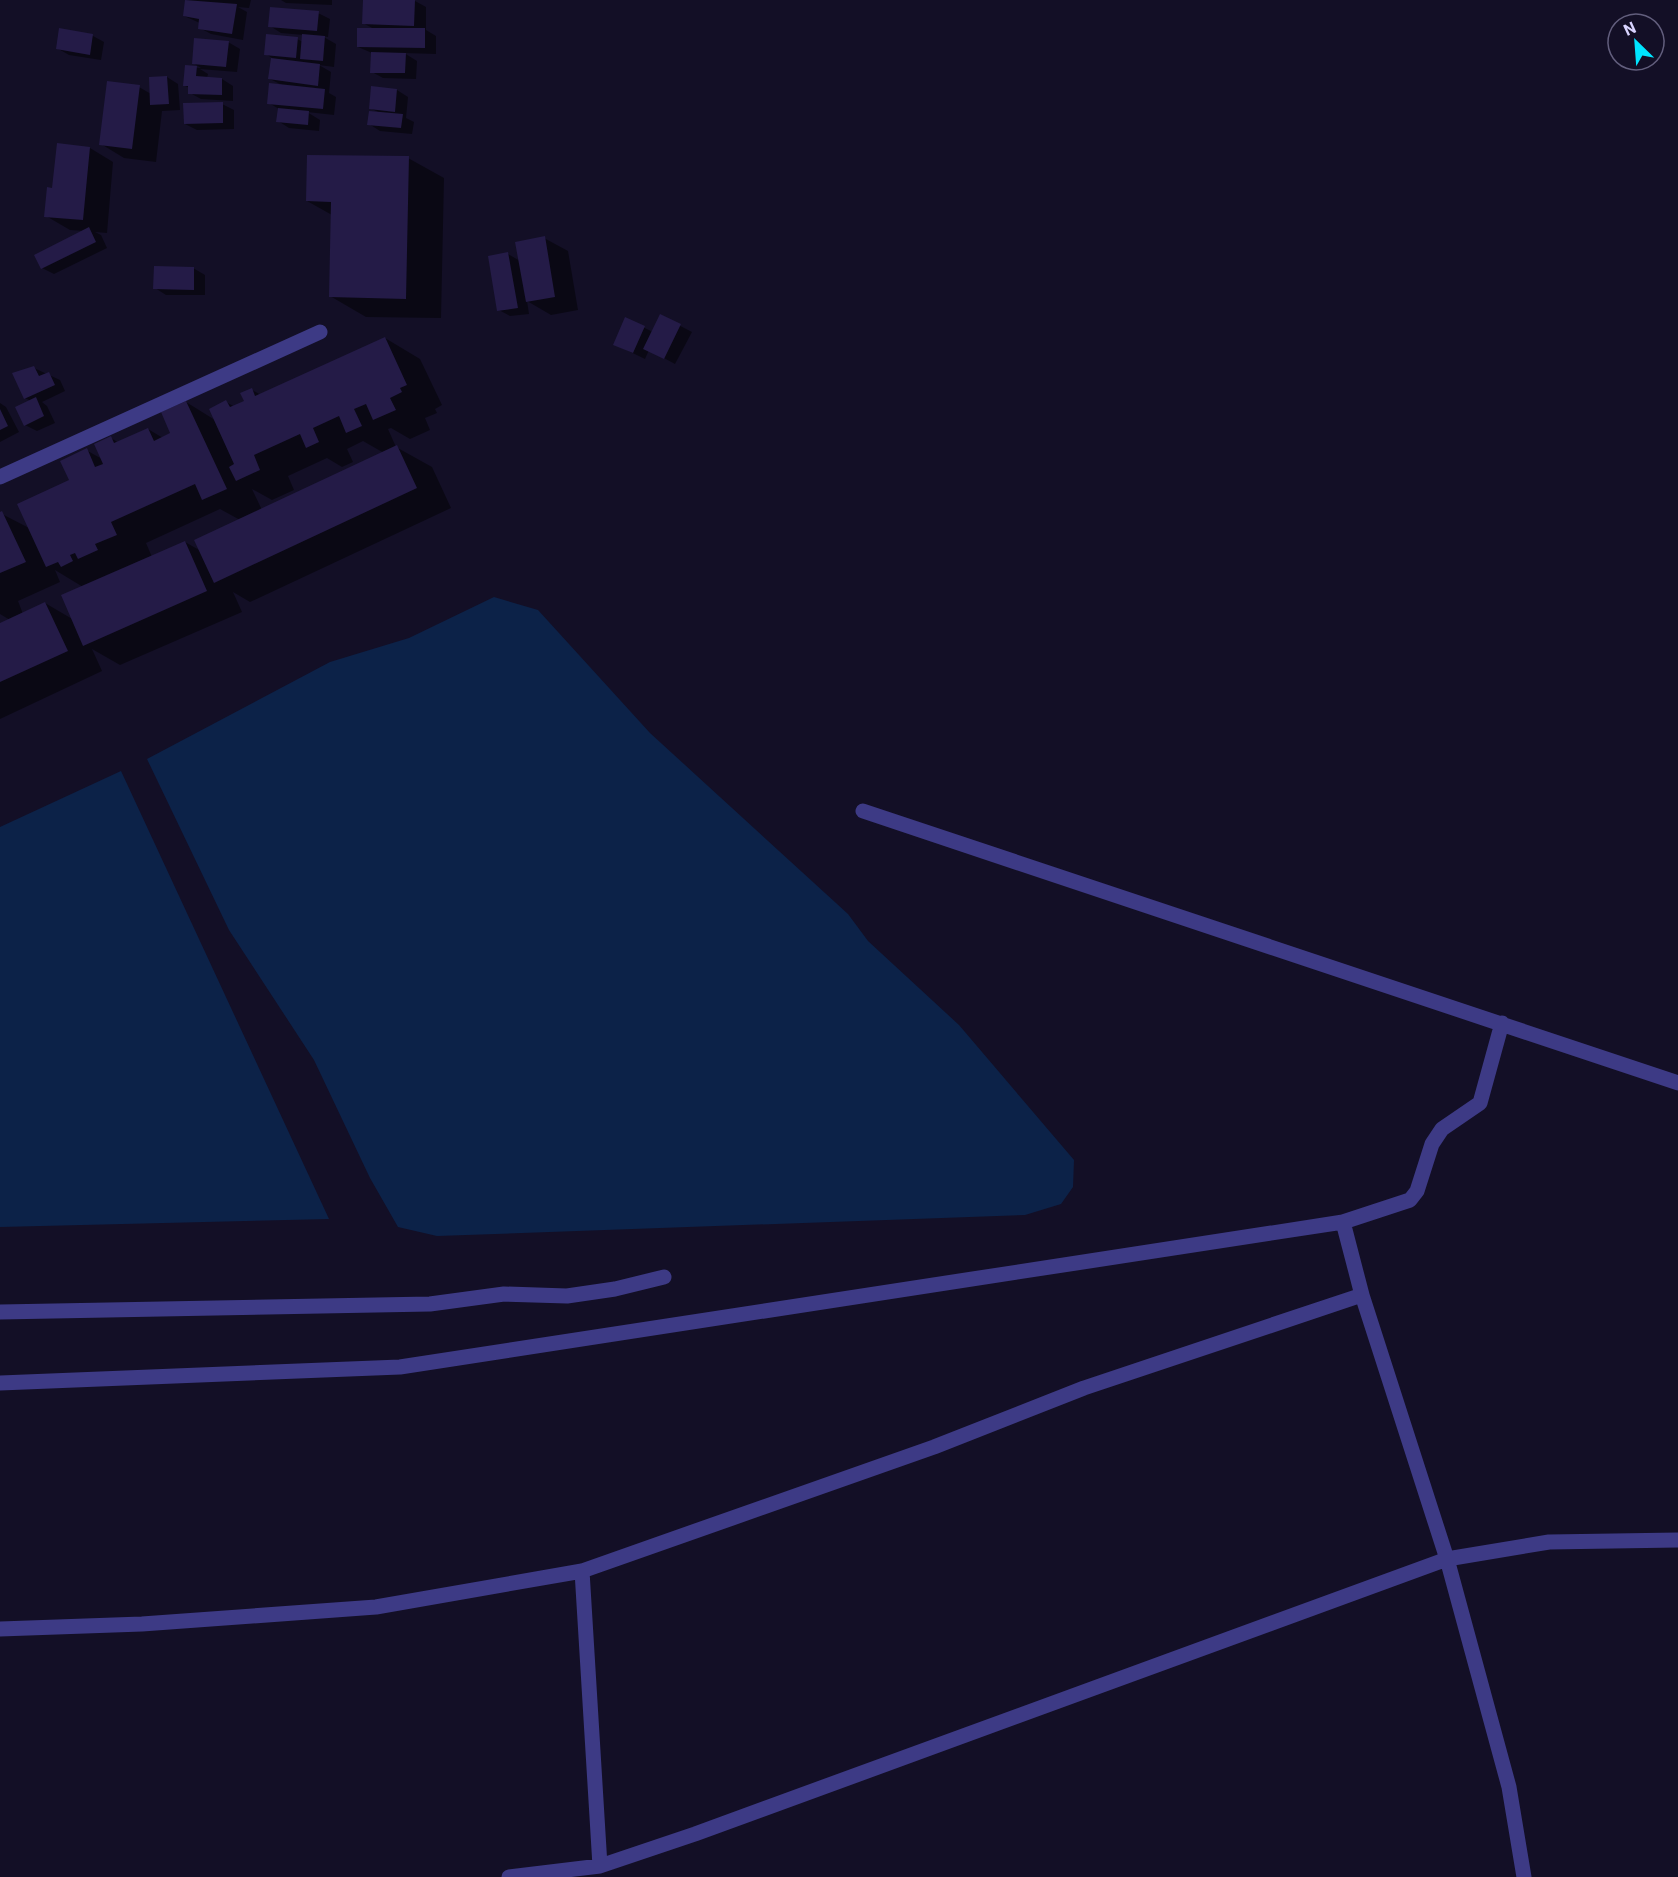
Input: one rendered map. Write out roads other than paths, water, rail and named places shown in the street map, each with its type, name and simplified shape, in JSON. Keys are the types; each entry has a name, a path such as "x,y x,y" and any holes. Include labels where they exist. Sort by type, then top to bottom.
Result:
{"street":[{"path":"0,477 320,332"},
{"path":"863,811 1678,1083"},
{"path":"0,1383 400,1367 1343,1222 1410,1200 1417,1191 1432,1144 1442,1128 1480,1103 1502,1023"},
{"path":"1343,1222 1362,1295 1447,1559 1509,1787 1524,1877"},
{"path":"0,1312 430,1304 504,1294 567,1296 615,1289 664,1277"},
{"path":"0,1629 142,1624 376,1607 582,1571 934,1447 1084,1388 1362,1295"},
{"path":"509,1877 600,1866 694,1834 1447,1559 1549,1542 1678,1540"},
{"path":"582,1571 600,1866"}],"water":[{"path":"494,597 538,610 650,733 848,914 868,941 959,1025 1074,1160 1073,1187 1061,1204 1025,1215 437,1236 398,1227 370,1178 314,1060 229,930 147,759 330,662 409,638"},
{"path":"121,771 329,1219 0,1227 0,827"}]}
